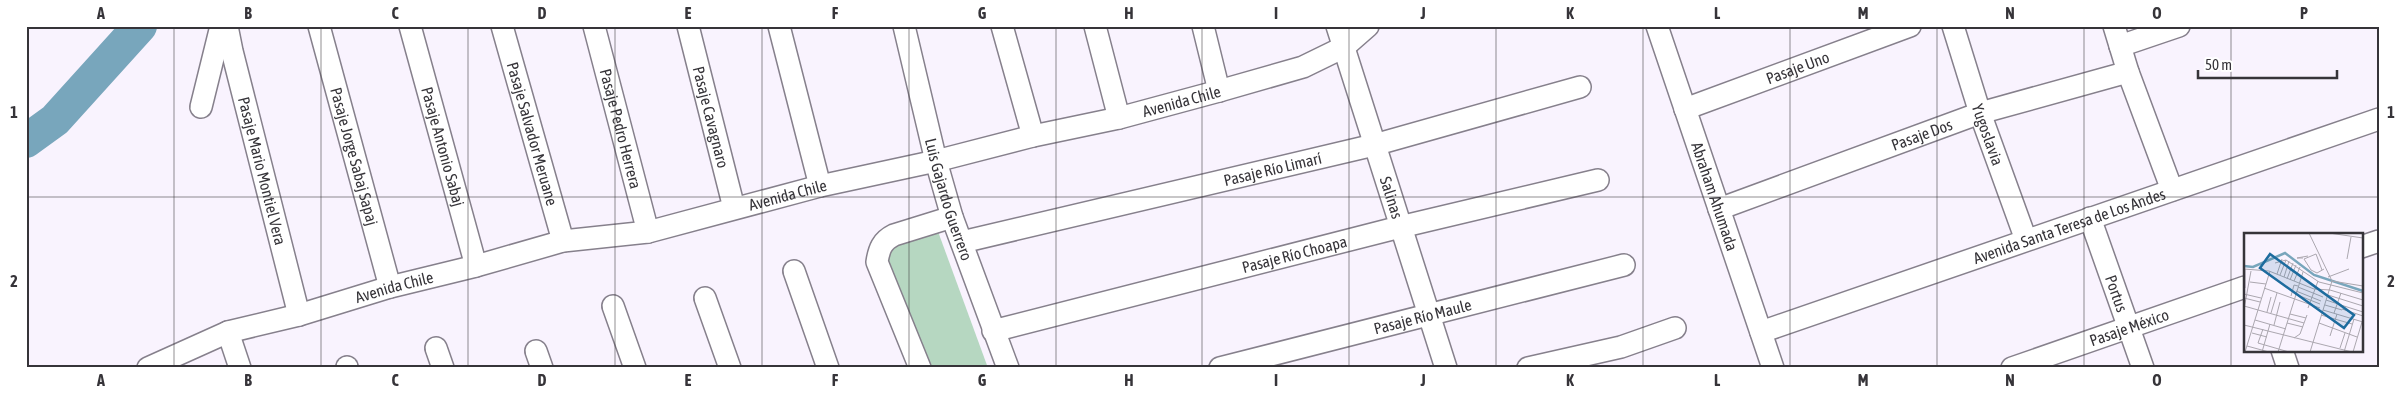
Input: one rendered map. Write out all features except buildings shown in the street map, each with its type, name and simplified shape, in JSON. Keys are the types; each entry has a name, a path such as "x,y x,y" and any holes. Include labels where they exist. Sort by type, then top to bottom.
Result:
{"street":[{"path":"201,107 221,26"},
{"name":"Pasaje Mario Montiel Vera","path":"228,26 232,51 299,315"},
{"name":"Pasaje Jorge Sabaj Sapaj","path":"319,26 390,287"},
{"name":"Pasaje Antonio Sabaj","path":"410,26 476,266"},
{"name":"Pasaje Salvador Meruane","path":"502,26 563,241"},
{"name":"Pasaje Pedro Herrera","path":"594,26 648,232"},
{"name":"Pasaje Cavagnaro","path":"688,26 734,208"},
{"path":"779,26 820,186"},
{"name":"Luis Gajardo Guerrero","path":"904,26 936,161 952,217 1008,368"},
{"path":"1002,26 1033,136"},
{"path":"1095,26 1119,118"},
{"path":"1203,26 1219,91"},
{"name":"Salinas","path":"1337,26 1446,368"},
{"name":"Avenida Chile","path":"148,368 228,332 299,315 390,287 476,266 563,241 648,232 820,186 936,161 1033,136 1119,118 1219,91 1303,67 1344,47 1368,26"},
{"name":"Abraham Ahumada","path":"1657,26 1773,368"},
{"name":"Pasaje Uno","path":"1685,109 1910,26"},
{"name":"Yugoslavia","path":"1953,26 1980,113 2026,240"},
{"path":"2172,190 2128,72 2117,36 2179,26"},
{"name":"Pasaje Dos","path":"1719,209 1980,113 2128,72"},
{"name":"Pasaje Río Limarí","path":"962,242 1374,145 1580,87"},
{"name":"Avenida Santa Teresa de Los Andes","path":"1761,332 2379,119"},
{"name":"Pasaje Río Choapa","path":"993,331 1400,227 1598,180"},
{"path":"920,368 877,262 878,254 885,240 894,235 952,217"},
{"name":"Portus","path":"2090,218 2143,368"},
{"path":"2362,247 2379,241"},
{"name":"Pasaje Río Maule","path":"1220,368 1624,265"},
{"path":"794,271 828,368"},
{"name":"Pasaje México","path":"2016,367 2244,287"},
{"path":"704,298 730,368"},
{"path":"613,306 635,368"},
{"path":"1528,368 1554,365 1621,347 1675,328"},
{"path":"228,332 240,368"},
{"path":"2283,352 2288,368"}],"green space":[{"path":"936,226 988,368 926,368 880,256 890,242"}],"waterway":[{"path":"26,141 55,120 140,26"}]}
